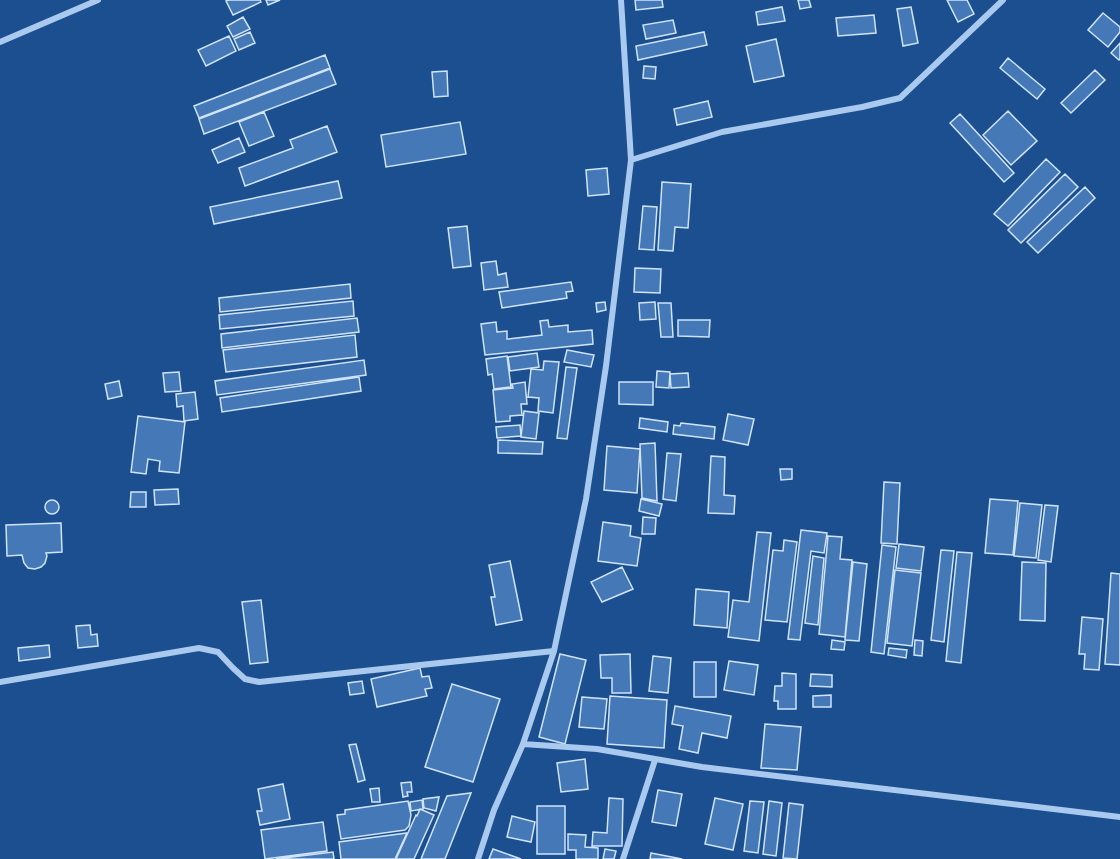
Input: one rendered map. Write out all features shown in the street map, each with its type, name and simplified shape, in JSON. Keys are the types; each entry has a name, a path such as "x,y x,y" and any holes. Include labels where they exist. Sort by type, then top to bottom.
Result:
{"street":[{"path":"0,42 98,0"},
{"path":"478,859 495,810 523,744 554,651 586,499 603,388 631,160 621,0"},
{"path":"631,160 722,132 900,98 1003,0"},
{"path":"0,682 199,648 218,652 245,679 259,682 554,651"},
{"path":"523,744 597,749 702,767 1120,817"},
{"path":"623,859 655,759"}],"building":[{"path":"260,0 261,2 233,15 226,1"},
{"path":"266,0 280,0 268,5"},
{"path":"635,0 662,0 663,7 636,10"},
{"path":"798,0 809,0 811,7 800,9"},
{"path":"947,0 967,0 974,14 958,22"},
{"path":"782,7 785,21 758,25 756,12"},
{"path":"911,7 918,43 903,46 897,9"},
{"path":"1103,13 1120,27 1120,32 1108,47 1088,30"},
{"path":"874,15 876,33 838,36 836,18"},
{"path":"243,17 250,29 233,37 227,26"},
{"path":"673,20 676,33 646,39 643,25"},
{"path":"250,32 255,43 239,50 234,39"},
{"path":"704,32 707,45 638,60 636,46"},
{"path":"229,36 236,51 206,66 198,50"},
{"path":"776,39 784,76 754,82 746,46"},
{"path":"1120,43 1120,59 1119,60 1111,53"},
{"path":"325,55 330,68 199,118 194,106"},
{"path":"1008,58 1045,89 1037,99 1000,68"},
{"path":"644,66 656,67 655,79 643,78"},
{"path":"330,69 336,84 204,134 199,119"},
{"path":"1095,70 1105,80 1071,113 1061,103"},
{"path":"447,71 448,96 434,97 432,72"},
{"path":"708,101 712,117 677,125 674,109"},
{"path":"1008,111 1037,141 1011,165 983,135"},
{"path":"264,112 274,136 249,146 239,122"},
{"path":"960,114 1014,173 1004,182 950,123"},
{"path":"460,122 466,154 386,167 381,135"},
{"path":"327,126 337,152 245,186 239,168 293,148 290,140"},
{"path":"239,138 245,152 218,163 212,150"},
{"path":"1046,159 1060,172 1008,226 994,214"},
{"path":"607,168 609,194 588,196 586,170"},
{"path":"1065,174 1078,187 1021,243 1008,230"},
{"path":"338,181 342,198 214,224 210,207"},
{"path":"662,182 691,184 688,228 675,227 673,251 658,250"},
{"path":"1085,187 1095,198 1038,253 1027,242"},
{"path":"643,206 657,207 654,250 639,249"},
{"path":"467,226 471,266 453,268 448,228"},
{"path":"496,261 498,275 506,273 508,287 484,290 481,263"},
{"path":"635,268 661,269 660,293 634,292"},
{"path":"571,282 573,291 566,292 567,298 502,308 499,292"},
{"path":"350,284 351,298 220,312 219,298"},
{"path":"353,301 354,316 220,329 219,315"},
{"path":"605,302 606,310 597,312 596,303"},
{"path":"655,302 656,319 640,320 639,303"},
{"path":"658,303 671,303 673,337 661,337"},
{"path":"357,318 359,332 222,348 221,334"},
{"path":"548,320 549,327 568,325 568,332 592,330 593,344 485,355 481,324 496,322 497,332 507,331 507,339 542,335 540,321"},
{"path":"678,320 710,320 709,337 678,336"},
{"path":"355,335 357,357 226,372 223,350"},
{"path":"567,350 594,355 591,367 564,362"},
{"path":"537,353 539,367 510,371 508,357"},
{"path":"507,356 511,387 494,389 492,374 488,375 486,359"},
{"path":"364,360 366,375 217,395 215,381"},
{"path":"544,361 559,362 553,413 538,411 539,398 528,397 531,369 543,370"},
{"path":"566,367 577,368 567,439 557,438"},
{"path":"657,371 670,372 669,388 656,387"},
{"path":"179,372 181,391 165,392 163,373"},
{"path":"688,373 689,387 671,388 670,374"},
{"path":"359,377 361,391 222,412 220,398"},
{"path":"119,381 122,396 108,399 105,384"},
{"path":"525,382 527,404 521,404 522,415 510,416 510,421 496,422 493,390 513,388 512,384"},
{"path":"619,382 653,382 653,405 619,404"},
{"path":"195,392 198,419 184,421 183,406 177,407 176,394"},
{"path":"524,411 539,413 536,439 521,437"},
{"path":"728,414 754,419 748,445 723,440"},
{"path":"138,416 185,422 179,473 159,471 160,461 148,459 146,474 131,472"},
{"path":"640,418 668,422 667,432 639,428"},
{"path":"681,423 715,427 714,439 673,434 674,425 680,426"},
{"path":"520,425 521,436 497,438 496,427"},
{"path":"498,440 543,442 542,454 498,453"},
{"path":"655,443 657,501 642,498 640,444"},
{"path":"607,446 640,449 637,493 604,490"},
{"path":"667,453 681,454 676,501 663,499"},
{"path":"711,456 725,457 724,495 735,496 734,514 708,513"},
{"path":"780,469 792,469 792,479 781,480"},
{"path":"884,482 900,483 897,544 881,543"},
{"path":"178,489 179,504 155,505 154,490"},
{"path":"131,492 146,492 146,507 130,507"},
{"path":"641,499 662,504 659,516 639,511"},
{"path":"990,499 1018,501 1013,555 985,553"},
{"path":"49,500 55,500 59,507 55,514 49,514 45,510 45,504"},
{"path":"1020,503 1042,505 1036,558 1014,556"},
{"path":"1045,505 1058,506 1051,562 1038,560"},
{"path":"643,517 656,518 655,534 642,534"},
{"path":"603,522 631,526 630,536 641,538 637,566 598,561"},
{"path":"61,523 62,552 46,553 45,563 41,567 28,568 22,555 7,556 6,525"},
{"path":"801,530 827,533 824,553 811,551 800,640 788,639"},
{"path":"757,532 771,533 759,641 728,637 733,600 749,602"},
{"path":"828,536 842,537 840,559 852,560 845,637 819,634"},
{"path":"784,540 797,542 787,622 765,620 773,550 783,551"},
{"path":"899,544 924,547 921,571 896,568"},
{"path":"882,545 896,547 884,654 871,652"},
{"path":"941,550 954,551 944,642 931,640"},
{"path":"957,552 972,553 961,663 946,661"},
{"path":"813,556 824,558 818,625 805,623"},
{"path":"510,561 522,620 496,625 491,597 495,597 489,565"},
{"path":"853,562 867,564 859,641 845,640"},
{"path":"1022,562 1046,563 1045,621 1020,620"},
{"path":"622,567 633,589 602,602 591,582"},
{"path":"895,570 921,573 912,646 887,643"},
{"path":"1111,573 1120,574 1120,665 1105,664"},
{"path":"696,589 729,592 727,628 694,625"},
{"path":"261,600 268,662 250,664 242,602"},
{"path":"1082,617 1103,619 1099,670 1084,669 1085,654 1079,654"},
{"path":"90,625 91,635 97,634 98,646 78,648 76,626"},
{"path":"832,640 845,642 844,650 831,649"},
{"path":"915,640 923,641 922,656 914,655"},
{"path":"49,645 50,657 19,661 18,648"},
{"path":"889,648 907,650 906,658 888,655"},
{"path":"560,654 586,660 565,744 539,737"},
{"path":"630,654 631,693 612,693 612,678 601,678 600,655"},
{"path":"653,656 671,658 668,693 649,691"},
{"path":"729,661 758,665 754,695 724,690"},
{"path":"694,662 716,662 716,697 694,697"},
{"path":"420,668 422,677 429,676 432,688 425,689 427,696 377,707 371,679"},
{"path":"782,673 796,674 796,709 778,709 778,701 774,701 775,686 782,686"},
{"path":"811,674 832,675 832,687 810,686"},
{"path":"362,681 364,693 350,695 348,683"},
{"path":"452,684 500,699 473,782 425,767"},
{"path":"831,695 831,707 813,707 813,696"},
{"path":"610,696 667,700 664,748 607,744"},
{"path":"582,697 607,699 604,729 579,727"},
{"path":"675,706 731,716 727,738 702,733 698,753 679,749 683,726 672,724"},
{"path":"765,724 801,727 797,770 761,768"},
{"path":"356,744 365,780 358,782 349,745"},
{"path":"585,759 588,789 561,792 557,763"},
{"path":"411,782 412,792 407,792 408,796 403,797 401,783"},
{"path":"283,784 290,819 260,825 257,811 262,811 258,789"},
{"path":"379,788 380,802 372,802 370,789"},
{"path":"658,790 682,794 676,826 652,822"},
{"path":"471,793 445,859 421,859 447,796"},
{"path":"439,797 436,811 424,808 423,799"},
{"path":"609,798 623,799 622,846 592,846 593,832 607,833"},
{"path":"715,798 743,804 733,850 705,844"},
{"path":"422,800 423,809 411,811 410,802"},
{"path":"408,801 411,815 409,826 405,830 341,839 337,815 345,814 345,810"},
{"path":"750,801 764,802 758,853 744,851"},
{"path":"769,801 782,803 776,856 763,854"},
{"path":"789,803 803,805 797,859 783,858"},
{"path":"537,806 565,806 565,854 537,854"},
{"path":"420,809 434,815 414,859 396,859 416,815"},
{"path":"512,816 535,822 531,842 507,837"},
{"path":"323,822 327,851 265,859 261,830"},
{"path":"407,833 395,859 341,859 339,842"},
{"path":"568,834 586,835 585,847 598,848 598,859 576,859 576,850 568,850"},
{"path":"493,849 521,859 489,859"},
{"path":"605,849 616,851 614,859 603,859"},
{"path":"333,852 334,859 276,859"},
{"path":"651,853 682,859 650,859"}]}
